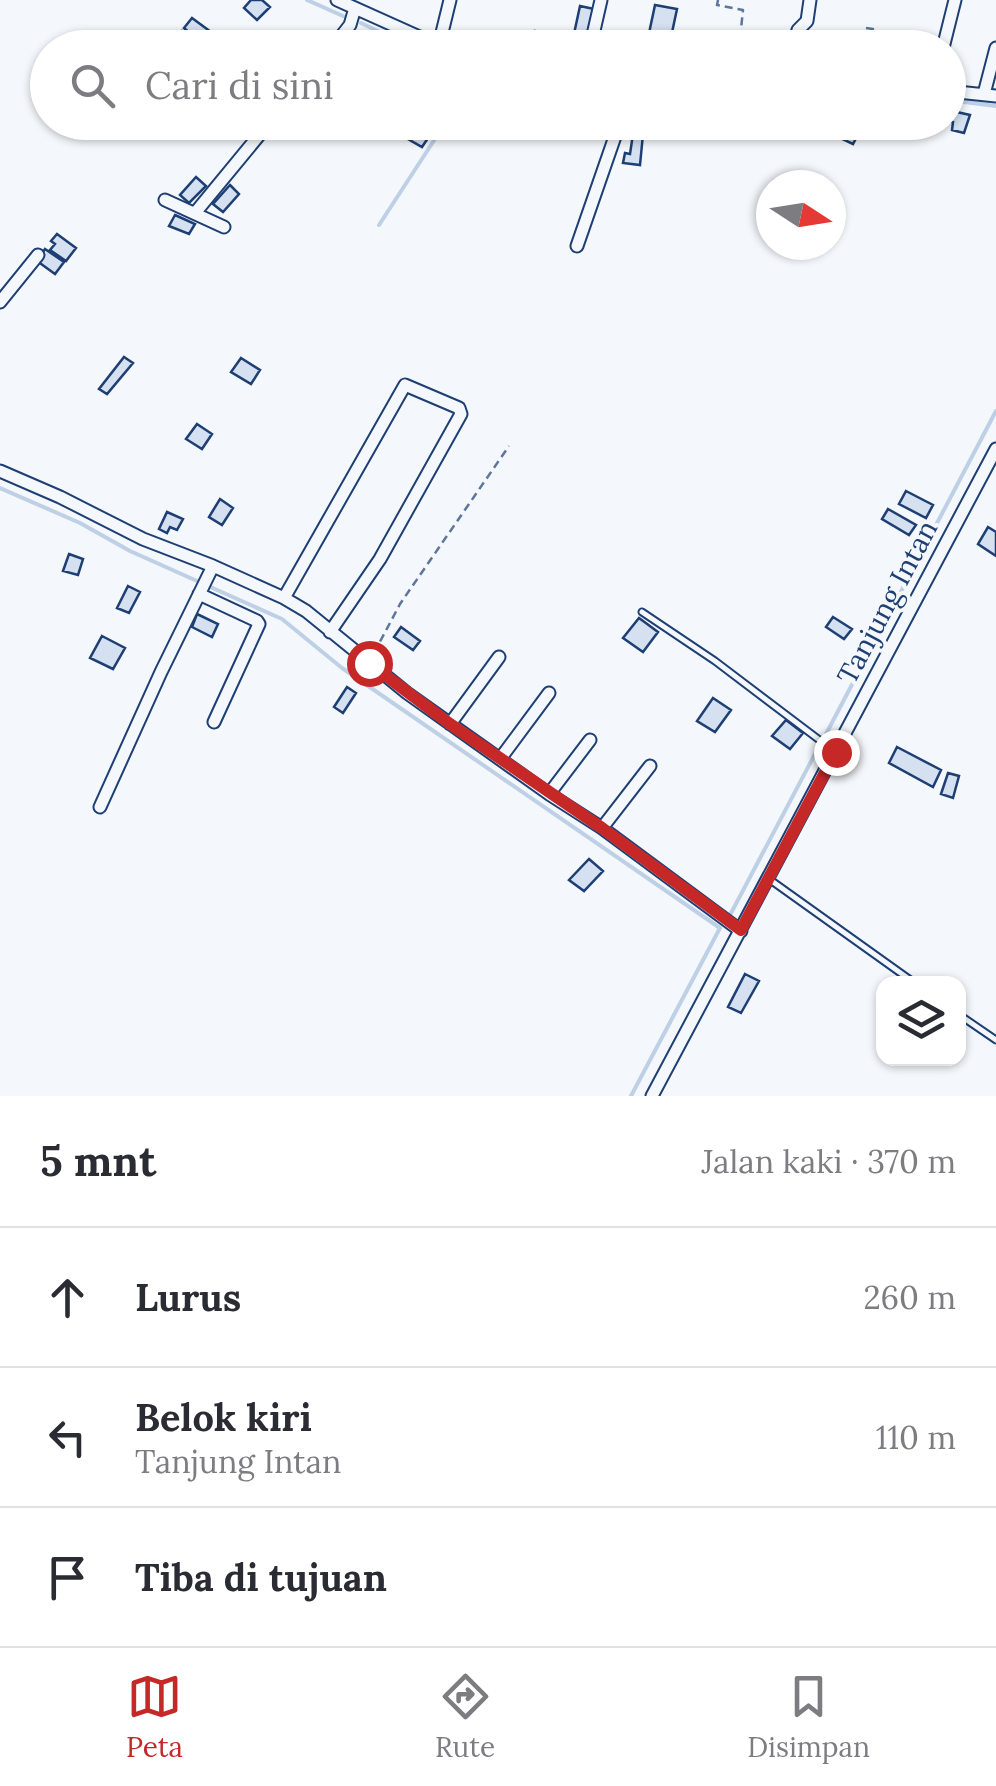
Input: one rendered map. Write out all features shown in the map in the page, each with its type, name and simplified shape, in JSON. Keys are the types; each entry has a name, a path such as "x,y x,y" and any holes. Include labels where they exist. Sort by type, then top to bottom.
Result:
{"street":[{"path":"337,0 405,30"},
{"path":"444,30 450,0"},
{"path":"594,30 600,0"},
{"path":"798,30 807,20 810,0"},
{"path":"948,30 955,0"},
{"path":"347,30 356,8"},
{"path":"990,95 996,48"},
{"path":"196,213 255,140"},
{"path":"577,246 614,140"},
{"path":"165,200 224,227"},
{"path":"0,302 38,255"},
{"path":"284,598 406,385 459,408 461,414 380,560 330,632"},
{"name":"Tanjung Intan","path":"652,1096 996,448"},
{"path":"0,471 306,611 450,724 741,930"},
{"path":"100,806 211,570"},
{"path":"201,592 259,624 214,722"},
{"path":"450,724 499,657"},
{"path":"500,759 549,693"},
{"path":"549,794 590,740"},
{"path":"602,828 650,766"}],"lane":[{"path":"642,612 836,752"},
{"path":"769,879 905,976"},
{"path":"966,1019 996,1040"}],"path":[{"path":"718,0 717,6 743,10 741,30"},
{"path":"866,28 873,30"},
{"path":"369,663 400,604 509,446"}],"building":[{"path":"251,0 262,0 270,7 257,20 244,8"},
{"path":"655,5 677,9 673,30 650,30"},
{"path":"580,6 594,9 589,30 575,30"},
{"path":"192,18 208,30 186,30 184,28"},
{"path":"632,140 642,140 640,165 623,163 625,153 630,154"},
{"path":"196,177 206,186 189,203 180,195"},
{"path":"230,185 239,194 223,212 213,204"},
{"path":"175,215 195,224 189,234 169,226"},
{"path":"57,234 76,248 66,261 50,250"},
{"path":"45,249 64,262 55,274 37,261"},
{"path":"124,357 133,363 107,394 99,389"},
{"path":"241,358 260,370 251,384 231,372"},
{"path":"197,424 212,434 202,449 186,439"},
{"path":"906,491 933,505 926,518 899,504"},
{"path":"220,499 233,508 222,525 209,517"},
{"path":"888,509 916,525 909,535 882,519"},
{"path":"167,512 183,519 177,530 170,527 167,533 159,529"},
{"path":"988,527 996,532 996,556 978,544"},
{"path":"69,554 83,559 78,575 63,571"},
{"path":"128,586 140,592 129,613 117,608"},
{"path":"197,614 218,624 212,637 192,627"},
{"path":"833,617 852,629 844,639 826,627"},
{"path":"639,618 658,632 643,652 623,638"},
{"path":"401,627 420,641 413,650 394,637"},
{"path":"102,636 125,648 113,669 90,658"},
{"path":"347,687 356,693 343,713 334,707"},
{"path":"713,698 731,710 715,732 697,721"},
{"path":"786,720 803,733 790,749 772,736"},
{"path":"897,747 941,770 933,787 889,763"},
{"path":"948,773 959,776 953,798 941,794"},
{"path":"589,859 603,871 584,891 569,880"},
{"path":"745,974 759,981 741,1013 728,1007"}],"waterway":[{"path":"307,0 343,16"},
{"path":"361,23 376,30"},
{"path":"966,102 996,106"},
{"path":"379,225 434,140"},
{"path":"826,734 996,411"},
{"path":"0,488 282,619 342,668 720,928 631,1096"},
{"path":"729,917 816,752"}],"route":[{"path":"369,663 741,930 836,752"}]}
